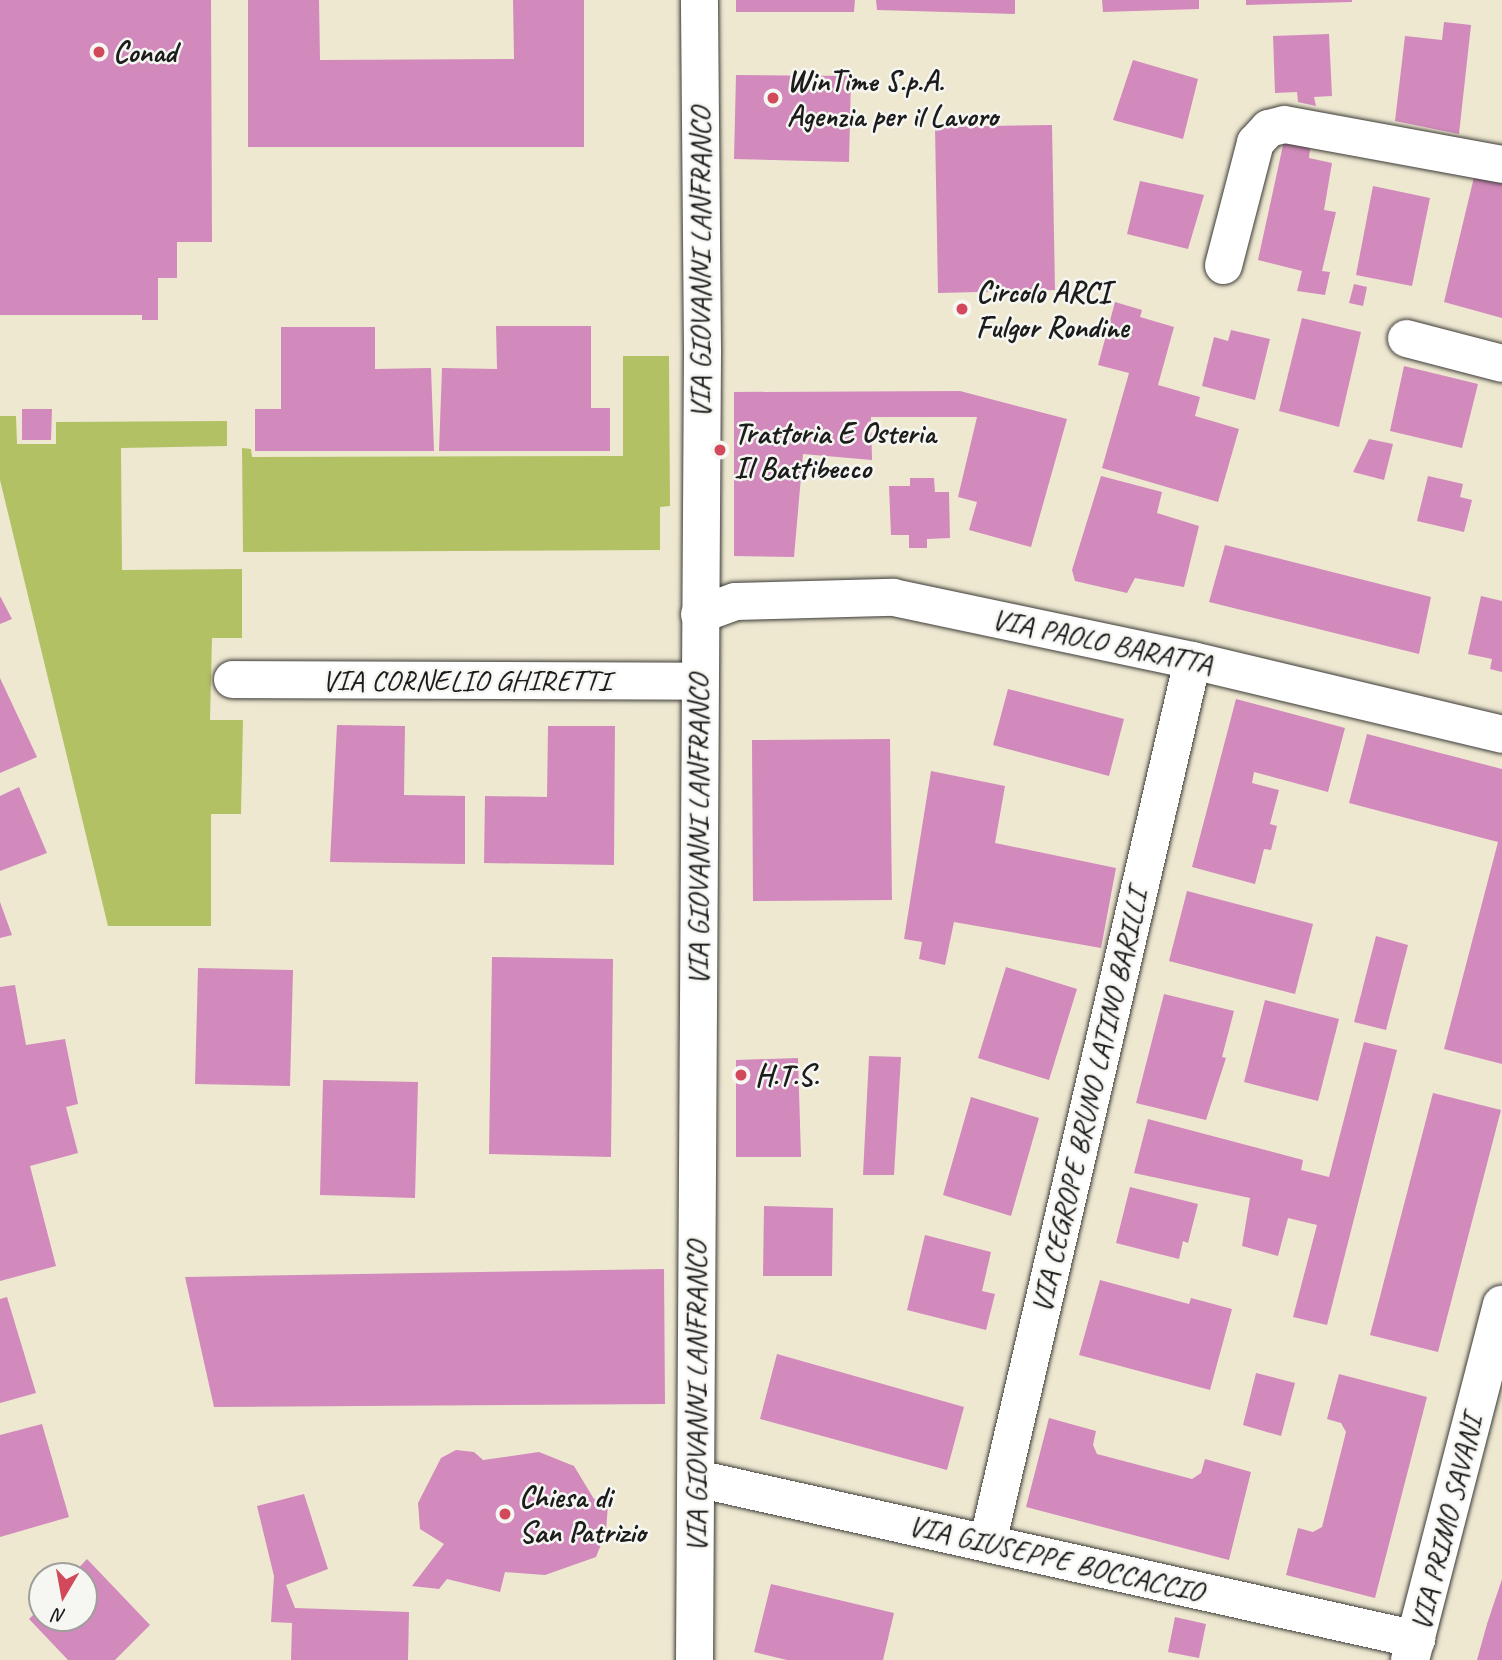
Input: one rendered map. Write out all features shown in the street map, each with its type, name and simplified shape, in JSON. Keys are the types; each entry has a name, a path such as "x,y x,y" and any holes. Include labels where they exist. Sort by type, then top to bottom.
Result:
{"street":[{"name":"VIA GIOVANNI LANFRANCO","path":"694,1660 702,350 699,0"},
{"path":"1223,265 1255,142 1268,128 1284,124 1502,164"},
{"path":"1406,338 1502,363"},
{"name":"VIA PAOLO BARATTA","path":"699,614 735,601 893,597 1192,660 1502,734"},
{"name":"VIA CEGROPE BRUNO LATINO BARILLI","path":"987,1543 1192,660"},
{"name":"VIA CORNELIO GHIRETTI","path":"232,679 699,681"},
{"name":"VIA PRIMO SAVANI","path":"1413,1649 1502,1305"},
{"name":"VIA GIUSEPPE BOCCACCIO","path":"696,1478 987,1543 1413,1649"}],"green space":[{"path":"623,356 669,356 670,506 660,507 660,550 243,552 242,448 251,449 252,457 623,456"},
{"path":"0,416 16,416 17,444 56,444 56,422 227,421 227,446 121,448 122,570 242,569 242,638 212,638 210,720 243,720 241,814 211,814 211,926 108,926 0,480"}],"building":[{"path":"0,0 211,0 212,242 177,242 177,278 158,278 158,320 142,320 142,315 0,315"},
{"path":"248,0 319,0 320,60 514,59 513,0 584,0 584,147 248,147"},
{"path":"736,0 855,0 854,12 736,12"},
{"path":"876,0 1015,0 1015,14 877,10"},
{"path":"1102,0 1199,0 1199,9 1103,12"},
{"path":"1246,0 1352,0 1352,2 1246,5"},
{"path":"1444,22 1471,25 1459,134 1395,121 1405,36 1442,40"},
{"path":"1329,34 1332,96 1314,97 1316,106 1298,102 1297,92 1275,93 1273,36"},
{"path":"1133,60 1198,79 1183,139 1113,120"},
{"path":"736,75 851,76 849,162 734,159"},
{"path":"1052,125 1055,290 938,293 935,127"},
{"path":"1285,136 1311,141 1309,158 1332,163 1324,210 1336,212 1322,271 1330,272 1325,295 1297,291 1302,271 1258,260"},
{"path":"1475,173 1502,178 1502,318 1444,302"},
{"path":"1140,181 1204,195 1188,249 1127,234"},
{"path":"1373,186 1430,198 1412,286 1356,275"},
{"path":"1354,284 1367,287 1363,306 1349,303"},
{"path":"1115,302 1142,310 1140,317 1174,327 1158,385 1200,397 1195,416 1239,429 1218,502 1102,468 1129,373 1098,365"},
{"path":"1302,318 1361,332 1339,427 1279,411"},
{"path":"496,326 591,326 591,408 610,408 610,451 439,451 442,368 497,369"},
{"path":"281,327 375,327 375,369 431,368 434,451 255,451 255,409 281,409"},
{"path":"1231,330 1270,339 1255,400 1202,386 1214,337 1228,341"},
{"path":"1404,366 1478,384 1462,448 1390,431"},
{"path":"960,391 1067,419 1031,547 969,530 977,502 958,497 977,417 871,417 872,460 803,454 794,557 734,556 734,392"},
{"path":"22,409 52,409 51,440 22,440"},
{"path":"1369,439 1393,444 1384,480 1353,472"},
{"path":"1101,476 1162,492 1157,513 1199,526 1184,587 1135,578 1127,593 1075,581 1072,570"},
{"path":"1428,476 1463,484 1460,497 1472,500 1464,532 1417,521"},
{"path":"910,478 934,478 935,492 949,492 950,538 927,539 927,548 909,548 909,535 891,535 889,486 910,486"},
{"path":"1225,545 1431,597 1419,654 1209,602"},
{"path":"0,596 12,619 0,624"},
{"path":"1481,596 1502,601 1502,672 1490,669 1492,659 1468,654"},
{"path":"0,678 37,757 0,773"},
{"path":"1008,689 1124,719 1109,776 993,745"},
{"path":"1236,699 1345,728 1328,792 1254,772 1252,783 1279,790 1270,824 1277,826 1271,850 1264,849 1255,884 1192,867"},
{"path":"337,725 405,726 404,795 465,796 465,864 330,862"},
{"path":"548,726 615,726 614,865 484,863 485,796 547,797"},
{"path":"1367,734 1502,769 1502,1064 1444,1049 1498,842 1349,803"},
{"path":"890,739 892,900 753,901 752,740"},
{"path":"931,771 1005,786 995,843 1116,868 1101,948 954,922 945,965 919,959 922,942 904,939"},
{"path":"19,787 47,853 0,871 0,796"},
{"path":"1187,891 1313,924 1295,994 1169,961"},
{"path":"0,902 12,935 0,938"},
{"path":"1376,936 1408,945 1386,1030 1354,1022"},
{"path":"492,957 613,959 611,1157 489,1154"},
{"path":"1006,967 1077,989 1049,1080 978,1058"},
{"path":"198,968 293,970 290,1086 195,1084"},
{"path":"15,985 26,1045 65,1039 78,1104 66,1107 78,1153 30,1166 56,1266 0,1281 0,987"},
{"path":"1164,994 1234,1011 1222,1057 1226,1058 1206,1120 1136,1103"},
{"path":"1265,1000 1339,1019 1318,1101 1244,1082"},
{"path":"1364,1042 1397,1050 1327,1325 1293,1317 1317,1225 1288,1218 1278,1256 1242,1246 1250,1198 1134,1173 1148,1119 1303,1160 1301,1170 1329,1177"},
{"path":"869,1056 901,1057 894,1175 863,1175"},
{"path":"798,1058 801,1157 736,1157 736,1060"},
{"path":"323,1080 418,1082 415,1198 320,1195"},
{"path":"1433,1093 1501,1110 1438,1352 1370,1335"},
{"path":"971,1097 1039,1118 1011,1216 943,1195"},
{"path":"1130,1187 1198,1204 1188,1243 1183,1241 1179,1259 1116,1243"},
{"path":"764,1206 833,1208 832,1276 763,1276"},
{"path":"925,1235 991,1252 982,1291 995,1294 986,1330 907,1310"},
{"path":"664,1269 665,1404 214,1407 185,1277"},
{"path":"1100,1280 1189,1304 1191,1298 1232,1309 1210,1390 1079,1355"},
{"path":"7,1297 36,1393 0,1403 0,1299"},
{"path":"777,1354 964,1407 947,1470 760,1419"},
{"path":"1256,1373 1295,1383 1281,1436 1243,1425"},
{"path":"1339,1374 1427,1397 1375,1598 1286,1575 1298,1528 1313,1532 1322,1527 1346,1432 1341,1423 1327,1419"},
{"path":"1049,1418 1096,1431 1093,1445 1097,1454 1192,1479 1201,1473 1205,1459 1251,1472 1229,1560 1026,1507"},
{"path":"42,1424 69,1517 0,1537 0,1435"},
{"name":"Chiesa di San Patrizio","path":"456,1450 474,1452 483,1460 539,1452 574,1466 594,1499 606,1496 608,1504 606,1532 596,1557 545,1575 505,1572 500,1592 447,1579 439,1589 412,1586 444,1544 420,1529 418,1503 441,1458"},
{"path":"304,1494 328,1569 286,1585 295,1608 409,1612 408,1660 291,1660 292,1623 271,1622 274,1576 257,1506"},
{"path":"98,1571 150,1625 115,1660 68,1660 41,1632 98,1632"},
{"path":"1502,1579 1502,1660 1477,1660 1487,1624"},
{"path":"771,1584 894,1613 883,1660 787,1660 754,1652"},
{"path":"1175,1617 1206,1624 1199,1658 1168,1652"}],"place":[{"name":"Conad","path":"99,52"},
{"name":"WinTime S.p.A. Agenzia per il Lavoro","path":"773,98"},
{"name":"Circolo ARCI Fulgor Rondine","path":"962,309"},
{"name":"Trattoria E Osteria Il Battibecco","path":"720,450"},
{"name":"H.T.S.","path":"741,1075"},
{"name":"Chiesa di San Patrizio","path":"505,1514"}]}
